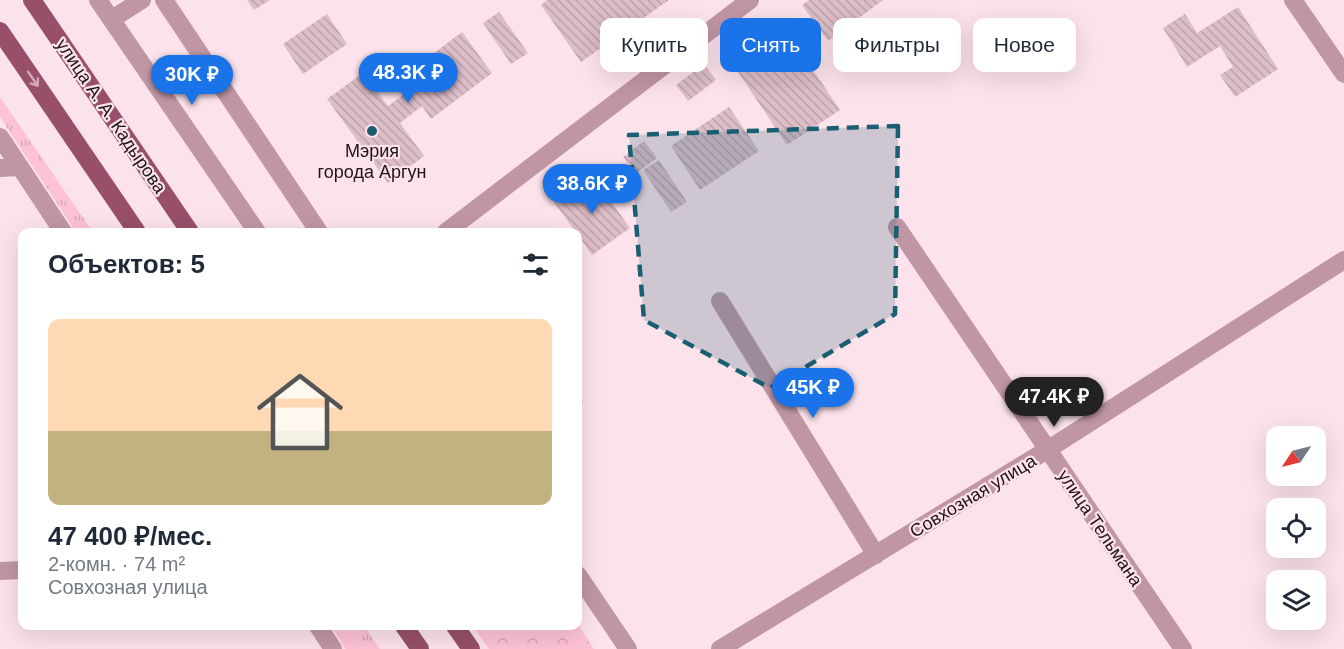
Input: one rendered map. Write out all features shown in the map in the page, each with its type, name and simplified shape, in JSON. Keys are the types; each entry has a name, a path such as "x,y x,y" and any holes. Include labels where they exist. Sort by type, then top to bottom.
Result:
{"main road":[{"name":"улица А. А. Кадырова","path":"32,0 187,228"},
{"path":"0,31 134,228"},
{"path":"407,630 420,649"},
{"path":"458,630 471,649"}],"street":[{"path":"98,0 254,228"},
{"path":"112,19 142,0"},
{"path":"164,0 316,228"},
{"path":"451,228 750,0"},
{"path":"1293,0 1344,74"},
{"path":"0,137 60,228"},
{"path":"0,168 20,166"},
{"name":"улица Тельмана","path":"897,227 1183,649"},
{"name":"Совхозная улица","path":"720,649 1047,450 1344,260"},
{"path":"720,302 876,555"},
{"path":"0,571 18,570"},
{"path":"582,581 628,649"},
{"path":"321,630 333,649"}],"highlighted area":[{"path":"898,126 895,314 770,388 644,320 629,135"}],"green space":[{"path":"0,97 90,228 73,228 0,117"},
{"path":"334,630 367,630 380,649 346,649"},
{"path":"476,630 581,630 594,649 489,649"}],"building":[{"path":"247,0 270,0 254,10"},
{"path":"547,0 669,0 643,18 600,18 600,49 581,62 541,5"},
{"path":"809,0 883,0 859,18 833,18 833,37 828,41 821,31 821,18 811,18 802,5"},
{"path":"1238,7 1278,69 1235,97 1220,75 1233,67 1220,46 1187,67 1163,28 1185,14 1197,33"},
{"path":"499,12 528,53 511,64 483,23"},
{"path":"327,14 347,44 303,74 283,44"},
{"path":"462,32 492,73 431,119 422,106 400,123 424,156 388,183 327,99 363,73 388,106 410,90 401,78"},
{"path":"708,69 716,80 688,101 676,85 693,72 708,72"},
{"path":"738,72 814,72 840,110 787,145"},
{"path":"729,107 759,151 700,190 671,146"},
{"path":"644,141 657,158 635,174 623,157"},
{"path":"659,160 687,202 671,212 643,170"},
{"path":"592,175 630,228 592,255 582,241 582,228 573,228 554,202"}],"place":[{"name":"Мэрия города Аргун","path":"372,131"}]}
